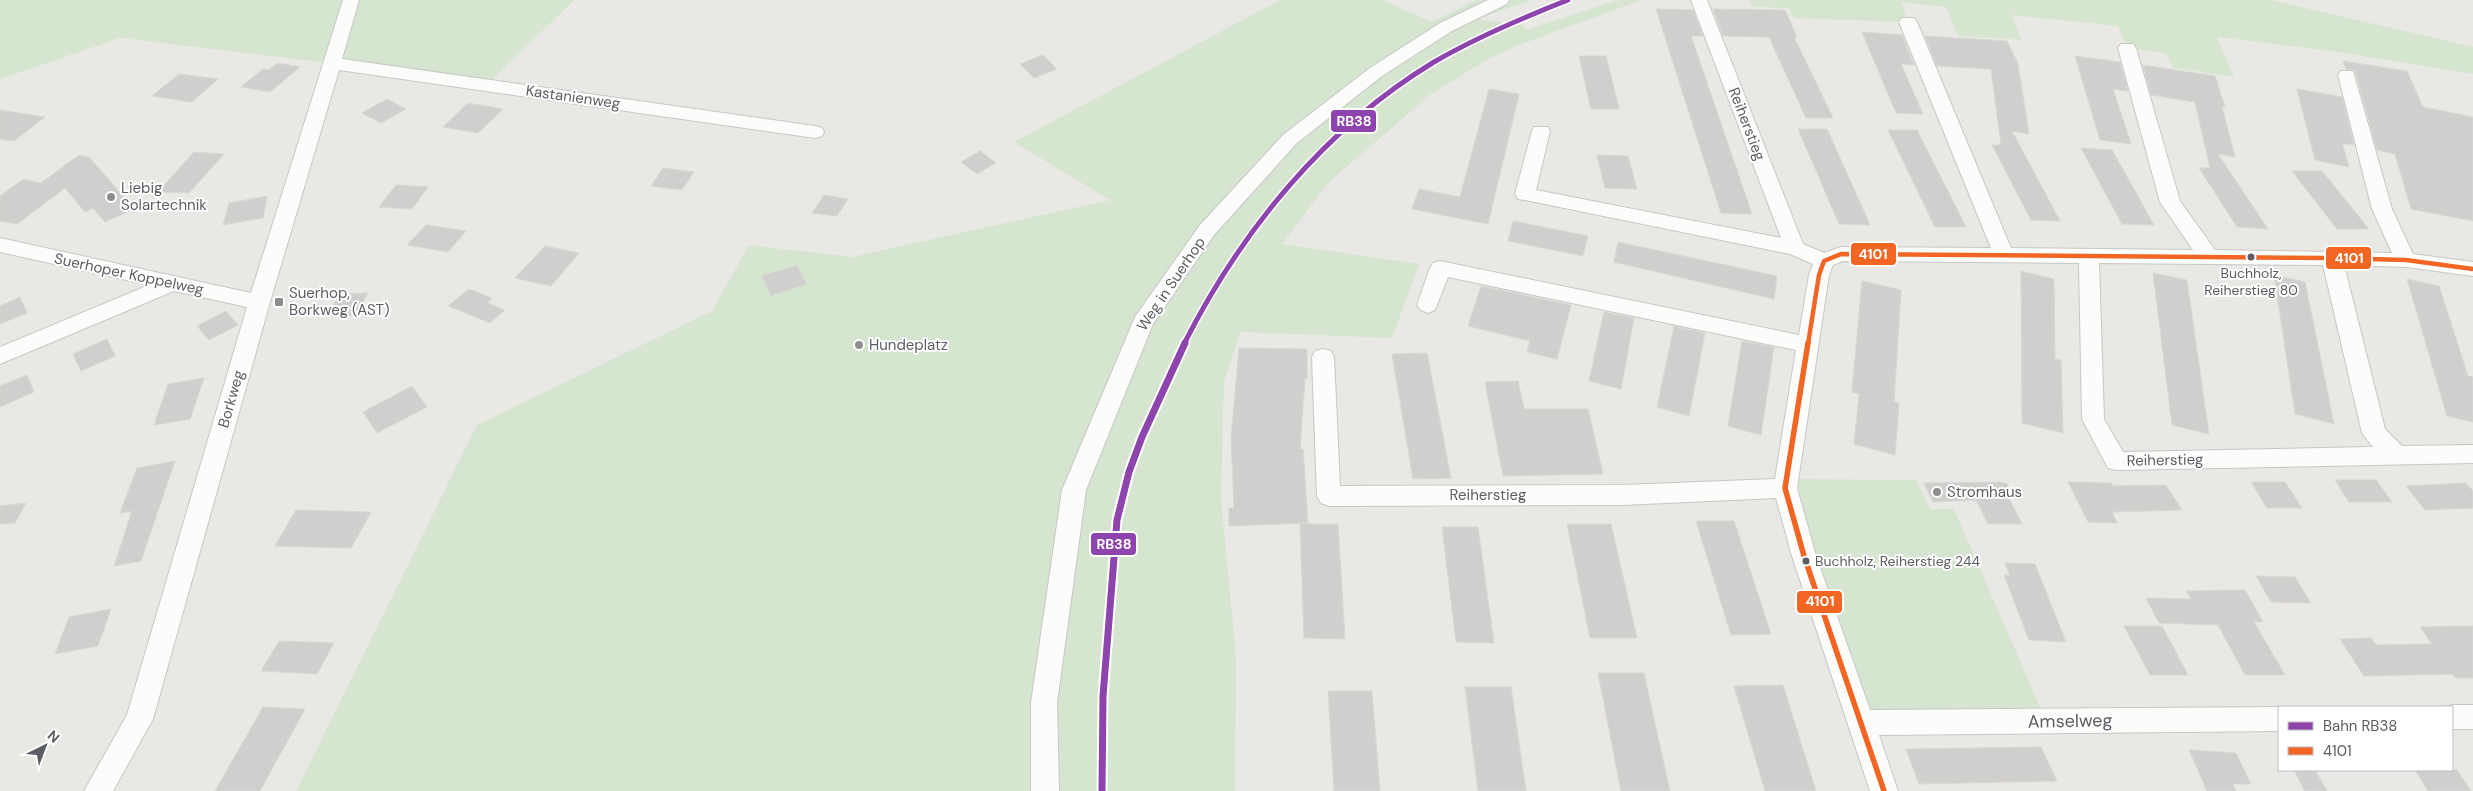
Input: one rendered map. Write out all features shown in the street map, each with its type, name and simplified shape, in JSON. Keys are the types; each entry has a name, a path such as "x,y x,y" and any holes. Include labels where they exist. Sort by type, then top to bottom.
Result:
{"street":[{"name":"Borkweg","path":"98,791 139,719 259,302 330,63 351,0"},
{"name":"Weg in Suerhop","path":"1045,791 1044,703 1074,490 1143,322 1207,230 1290,138 1376,72 1446,27 1501,0"},
{"name":"Reiherstieg","path":"1699,0 1795,248"},
{"path":"1908,22 2004,255"},
{"path":"2127,48 2170,202 2209,257"},
{"name":"Kastanienweg","path":"330,63 815,132"},
{"path":"2347,75 2382,209 2406,260"},
{"path":"1541,131 1525,194 1795,248 1824,260 1841,254 2332,258 2406,260 2473,269"},
{"name":"Suerhoper Koppelweg","path":"0,245 259,302"},
{"name":"Reiherstieg","path":"2089,256 2093,419 2116,461 2473,454"},
{"path":"2332,258 2374,433 2396,455"},
{"path":"1824,260 1819,275 1785,488 1804,556 1884,791"},
{"path":"1428,305 1440,268 1808,345"},
{"path":"0,356 173,283"},
{"name":"Reiherstieg","path":"1323,357 1329,496 1622,495 1785,488"},
{"path":"2453,717 2473,716"},
{"name":"Amselweg","path":"1861,723 2278,719"}],"green space":[{"path":"0,0 574,0 487,85 330,63 120,38 0,79"},
{"path":"1280,0 1382,0 1432,22 1476,0 1532,0 1478,19 1523,25 1526,30 1618,0 1641,0 1519,45 1490,58 1431,94 1329,182 1282,244 1419,264 1392,338 1240,332 1224,382 1221,498 1236,658 1235,791 296,791 477,425 712,311 749,245 852,257 1110,200 1014,142"},
{"path":"1750,0 2271,0 2473,47 2473,74 2338,52 2217,37 2234,77 2173,68 2166,53 2127,48 2118,26 2011,15 2022,40 1958,36 1946,7 1901,2 1908,22 1794,18 1789,8 1752,7"},
{"path":"1787,479 1916,480 1930,509 1954,509 2046,721 1861,723"}],"building":[{"path":"1656,9 1693,10 1703,36 1691,36 1752,214 1721,213"},
{"path":"1713,9 1785,10 1797,37 1794,37 1833,118 1806,118 1769,37 1723,36"},
{"path":"1862,32 1902,35 1914,65 1901,64 1923,114 1896,113"},
{"path":"1925,36 2007,41 2018,64 2029,134 2012,131 2060,221 2031,220 1992,145 2001,145 1991,69 1937,66"},
{"path":"1043,55 1057,69 1034,78 1020,64"},
{"path":"1579,56 1606,56 1619,109 1591,109"},
{"path":"2075,56 2120,62 2128,91 2113,89 2131,144 2100,140"},
{"path":"2343,61 2407,71 2423,107 2473,117 2473,221 2411,209 2395,154 2377,150 2355,70 2346,69"},
{"path":"278,63 300,67 270,92 241,87 263,69 268,70"},
{"path":"2143,65 2215,76 2225,107 2222,107 2235,157 2218,154 2268,229 2237,227 2199,168 2210,168 2195,102 2151,95"},
{"path":"179,74 218,79 192,102 152,96"},
{"path":"1489,89 1519,94 1488,224 1412,209 1419,189 1460,197"},
{"path":"2297,89 2342,97 2354,145 2342,143 2349,167 2315,160"},
{"path":"387,99 406,109 381,123 362,113"},
{"path":"468,103 503,109 478,133 443,127"},
{"path":"0,110 45,117 14,141 0,139"},
{"path":"1798,129 1827,129 1870,225 1839,224"},
{"path":"1888,130 1917,130 1966,227 1935,227"},
{"path":"2081,148 2112,150 2154,225 2122,224"},
{"path":"980,151 996,163 977,174 961,162"},
{"path":"194,152 224,154 189,193 158,192"},
{"path":"79,155 89,157 134,209 105,222 93,208 85,212 65,188 17,224 0,221 0,196 23,179 41,183"},
{"path":"1597,155 1628,156 1637,189 1605,188"},
{"path":"663,168 694,172 682,190 651,186"},
{"path":"2292,171 2322,171 2369,229 2337,229"},
{"path":"396,185 428,187 412,209 379,207"},
{"path":"824,195 848,199 837,216 812,213"},
{"path":"267,196 263,218 223,225 229,203"},
{"path":"1513,221 1588,236 1583,256 1508,241"},
{"path":"426,225 466,231 448,252 407,245"},
{"path":"1618,242 1777,276 1774,299 1614,262"},
{"path":"545,246 579,253 551,286 515,278"},
{"path":"797,265 806,284 771,296 762,276"},
{"path":"2021,271 2054,279 2055,359 2061,360 2063,433 2022,423"},
{"path":"2153,273 2187,280 2209,434 2172,425"},
{"path":"2274,275 2305,282 2334,424 2295,414"},
{"path":"2407,279 2439,286 2468,376 2473,377 2473,422 2447,416"},
{"path":"1862,281 1901,290 1894,402 1899,403 1895,455 1854,444 1859,394 1852,392"},
{"path":"1481,286 1571,305 1557,359 1527,352 1530,341 1468,326"},
{"path":"469,289 492,298 487,303 505,310 490,323 448,306"},
{"path":"368,293 356,315 327,316 340,294"},
{"path":"20,297 27,313 0,324 0,306"},
{"path":"226,311 238,325 209,340 197,326"},
{"path":"1604,312 1634,318 1621,389 1589,381"},
{"path":"1674,326 1705,333 1689,416 1657,407"},
{"path":"107,339 115,356 81,371 73,354"},
{"path":"1742,341 1774,347 1761,435 1728,426"},
{"path":"1239,348 1307,349 1307,378 1305,378 1300,449 1303,449 1308,523 1229,526 1229,508 1234,508 1231,438"},
{"path":"1427,353 1451,478 1413,479 1392,354"},
{"path":"27,375 34,392 0,407 0,386"},
{"path":"204,378 190,419 154,425 168,384"},
{"path":"1518,381 1524,409 1588,409 1603,474 1503,476 1485,382"},
{"path":"412,386 427,407 377,433 363,412"},
{"path":"175,461 141,561 114,566 132,511 120,513 137,468"},
{"path":"2335,480 2376,480 2392,502 2349,502"},
{"path":"2001,482 2008,484 2008,496 2022,524 1988,524 1976,500 1933,502 1924,483"},
{"path":"2068,482 2111,483 2113,486 2166,485 2182,510 2112,512 2117,523 2088,522"},
{"path":"2251,482 2285,482 2302,508 2267,508"},
{"path":"2466,483 2473,491 2473,508 2425,510 2406,486"},
{"path":"26,503 15,523 0,524 0,506"},
{"path":"296,510 371,512 351,548 275,546"},
{"path":"1696,521 1734,521 1771,634 1731,635"},
{"path":"1300,524 1338,524 1345,639 1304,638"},
{"path":"1567,524 1611,524 1637,638 1590,638"},
{"path":"1442,527 1478,527 1494,643 1456,642"},
{"path":"2005,563 2035,564 2066,642 2029,640 2004,575 2010,575"},
{"path":"2256,576 2295,577 2311,603 2271,602"},
{"path":"2245,590 2263,622 2254,622 2285,675 2245,675 2218,625 2159,623 2146,598 2191,599 2186,591"},
{"path":"111,609 98,646 55,654 69,617"},
{"path":"2124,626 2162,626 2188,675 2150,675"},
{"path":"2473,626 2473,678 2456,678 2453,674 2364,676 2340,639 2371,638 2376,645 2432,644 2420,627"},
{"path":"279,641 334,643 317,674 261,671"},
{"path":"1598,673 1644,673 1670,791 1621,791"},
{"path":"1783,685 1816,791 1765,791 1734,686"},
{"path":"1465,687 1511,687 1526,791 1478,791"},
{"path":"1328,691 1372,691 1380,791 1334,791"},
{"path":"263,707 305,709 260,791 215,791"},
{"path":"2041,747 2057,781 1919,784 1906,749"},
{"path":"2189,750 2236,753 2251,784 2233,784 2236,791 2207,791"},
{"path":"2457,770 2471,791 2428,791 2416,771"},
{"path":"2295,771 2316,771 2327,791 2305,791"}],"rail line":[{"name":"RB38","path":"1102,791 1104,673 1114,543 1119,508 1135,454 1156,403 1195,323 1220,279 1280,197 1314,159 1351,123 1391,91 1433,63 1482,36 1568,0"}],"transit line":[{"name":"4101","path":"1884,791 1804,556 1785,488 1819,275 1824,261 1841,254 2332,258 2406,260 2473,269"}],"place":[{"name":"Liebig Solartechnik","path":"111,197"},
{"name":"Buchholz, Reiherstieg 80","path":"2251,257"},
{"name":"Suerhop, Borkweg (AST)","path":"279,302"},
{"name":"Hundeplatz","path":"859,345"},
{"name":"Stromhaus","path":"1937,492"},
{"name":"Buchholz, Reiherstieg 244","path":"1806,561"}]}
